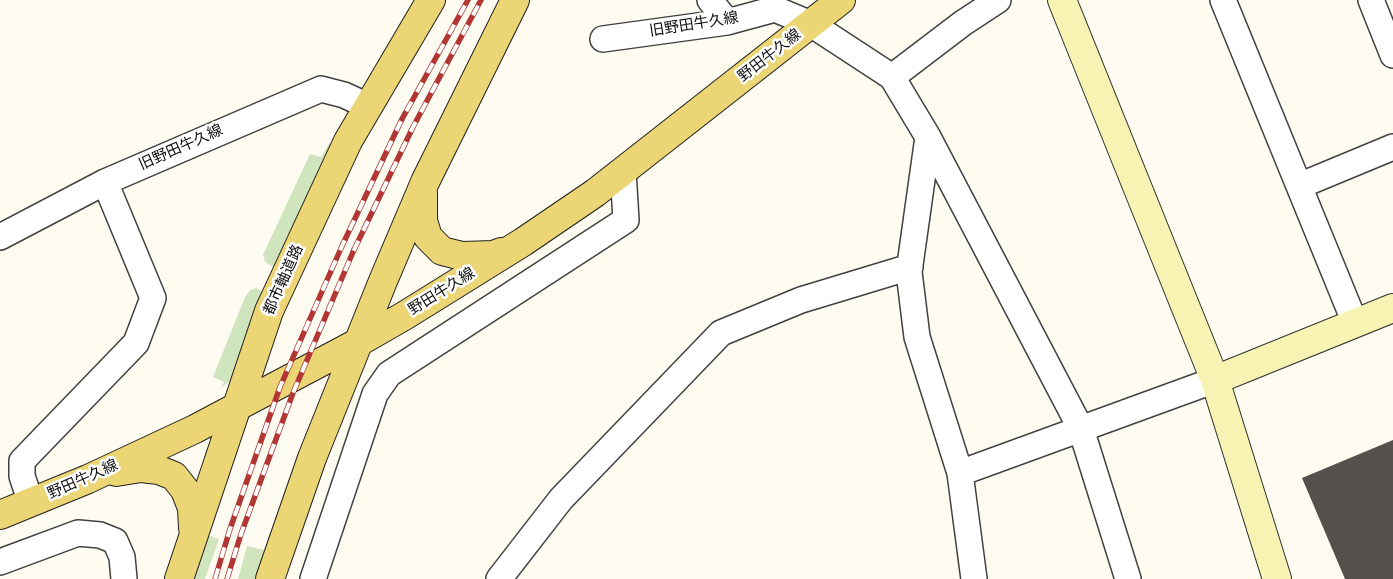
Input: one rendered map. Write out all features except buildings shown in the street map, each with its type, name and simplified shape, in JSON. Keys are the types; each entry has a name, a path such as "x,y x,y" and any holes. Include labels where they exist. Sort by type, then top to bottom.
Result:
{"main road":[{"name":"都市軸道路","path":"179,579 269,311 348,141 431,0"},
{"path":"270,579 312,458 357,343 425,182 515,0"},
{"name":"野田牛久線","path":"0,515 88,479 235,408 357,343 523,242 623,171 841,0"},
{"path":"425,182 422,198 423,221 428,237 442,251 462,256 493,255 523,242"},
{"path":"88,479 141,468 159,470 174,476 185,490 192,508 193,533"}],"street":[{"path":"710,0 727,22"},
{"path":"998,0 963,23 892,77 928,137 1081,430 1128,579"},
{"path":"1062,0 1215,380 1278,579"},
{"path":"1223,0 1355,324"},
{"path":"1372,0 1393,56"},
{"name":"旧野田牛久線","path":"604,39 727,22 774,9 810,24 892,77"},
{"name":"旧野田牛久線","path":"0,236 105,182 321,89 344,95 368,106"},
{"path":"928,137 910,267 917,337 960,473 974,579"},
{"path":"1299,186 1393,147"},
{"path":"313,579 375,394 389,374 626,220 623,171"},
{"path":"31,503 22,476 22,461 136,343 153,298 105,182"},
{"path":"499,579 561,499 721,333 801,300 910,267"},
{"path":"960,473 1215,380 1393,308"},
{"path":"0,562 78,533 100,535 115,541 122,557 124,579"}],"green space":[{"path":"330,142 332,152 280,271 265,262 263,255 310,154 321,157"},
{"path":"256,288 270,295 249,347 230,381 221,388 224,382 213,377 245,297 250,290"},
{"path":"205,534 219,539 205,579 190,579"},
{"path":"247,546 264,550 255,579 238,579"}],"railway":[{"path":"215,579 230,529 280,387 342,246 402,119 468,0"},
{"path":"227,579 241,534 293,393 353,252 413,127 481,0"}]}
